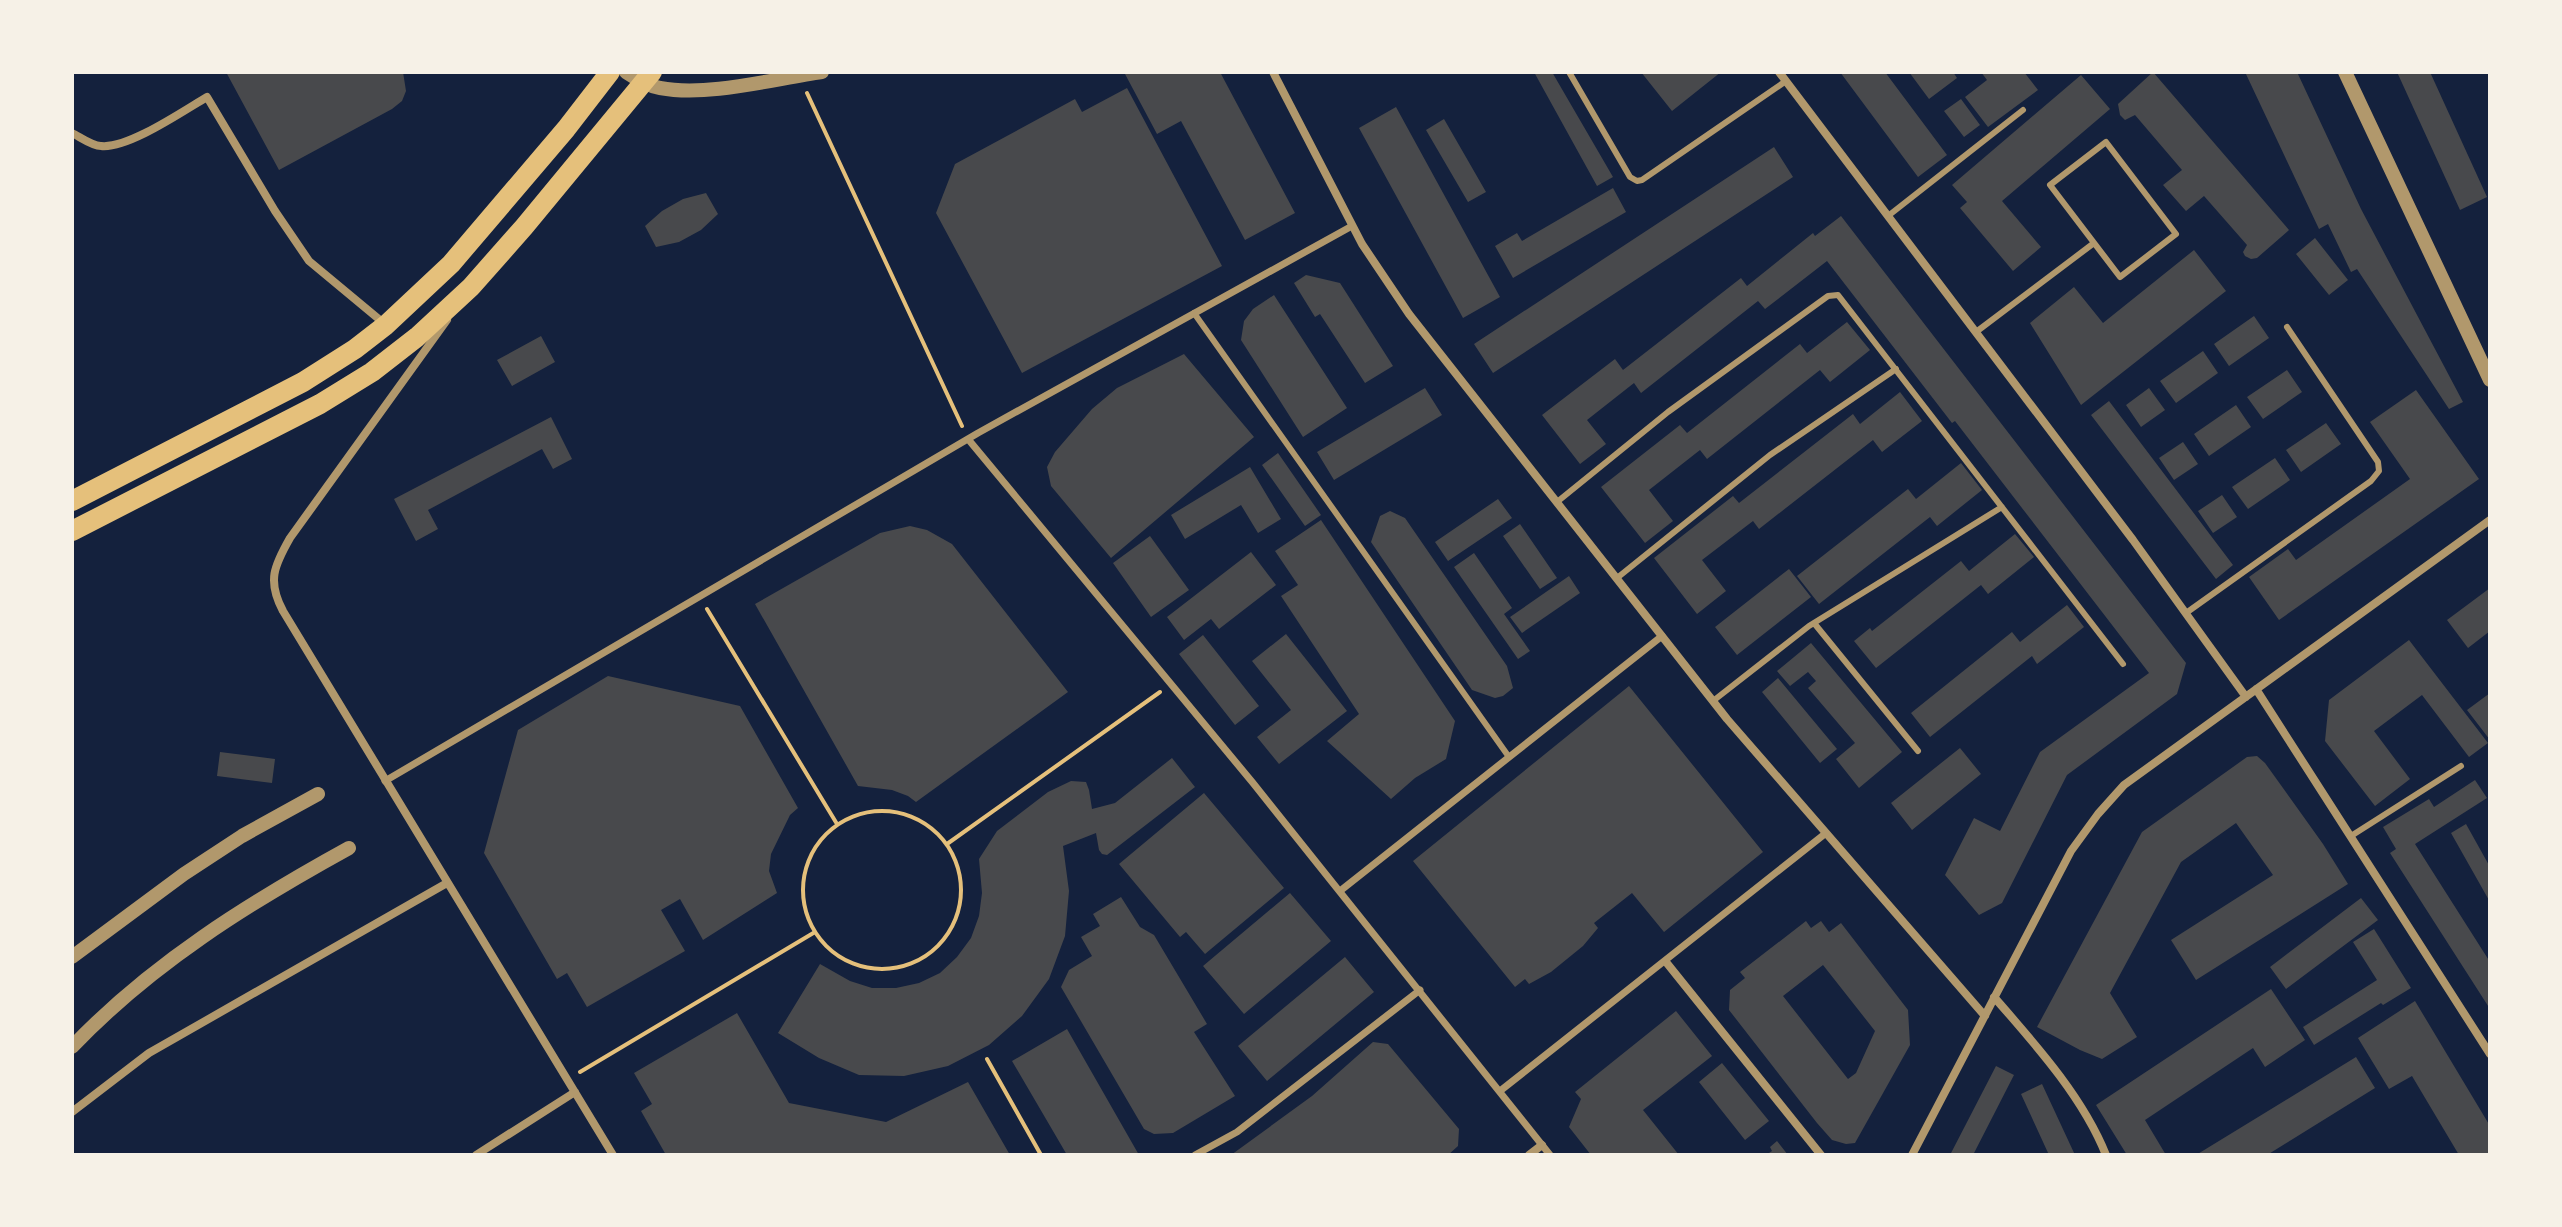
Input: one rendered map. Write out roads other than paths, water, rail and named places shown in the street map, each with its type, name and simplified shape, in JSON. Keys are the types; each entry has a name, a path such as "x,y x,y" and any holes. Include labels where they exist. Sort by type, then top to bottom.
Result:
{"main road":[{"path":"72,501 303,382 386,325 451,264 566,129 610,72"},
{"path":"72,531 320,404 372,372 417,337 471,287 566,179 641,76"}],"street":[{"path":"641,76 658,88 701,91 822,72"},
{"path":"1273,72 1352,226 1409,314 1713,701 1985,1016"},
{"path":"1779,72 2246,697"},
{"path":"2345,72 2490,380"},
{"path":"72,133 100,147 118,143 142,135 207,97 275,211 309,261 386,325"},
{"path":"385,781 968,439 1352,226"},
{"path":"471,287 290,538 278,558 273,584 279,604 613,1155"},
{"path":"968,439 1340,891 1550,1155"},
{"path":"1912,1155 2071,851 2124,785 2490,520"},
{"path":"1340,891 1662,636"},
{"path":"2256,689 2490,1054"},
{"path":"72,957 196,866 242,836 318,794"},
{"path":"1500,1091 1826,833"},
{"path":"72,1047 117,1003 206,934 276,889 349,848"},
{"path":"72,1112 149,1053 447,883"},
{"path":"1666,962 1821,1155"},
{"path":"1195,1155 1237,1132 1420,990"},
{"path":"1994,997 2048,1060 2099,1137 2106,1155"},
{"path":"476,1155 575,1092"},
{"path":"1529,1155 1542,1145"}],"lane":[{"path":"1569,72 1630,177 1637,181 1786,81"},
{"path":"1888,216 2023,110"},
{"path":"2106,142 2176,234 2120,277 2094,243 2050,185 2106,142"},
{"path":"1976,332 2094,243"},
{"path":"1557,502 1668,412 1828,296 1838,295 2123,664"},
{"path":"1194,313 1509,757"},
{"path":"2186,613 2371,481 2379,471 2378,462 2287,327"},
{"path":"1617,578 1770,455 1896,369"},
{"path":"1713,701 1814,623 2002,507"},
{"path":"1814,623 1918,751"},
{"path":"2351,836 2461,766"}]}
